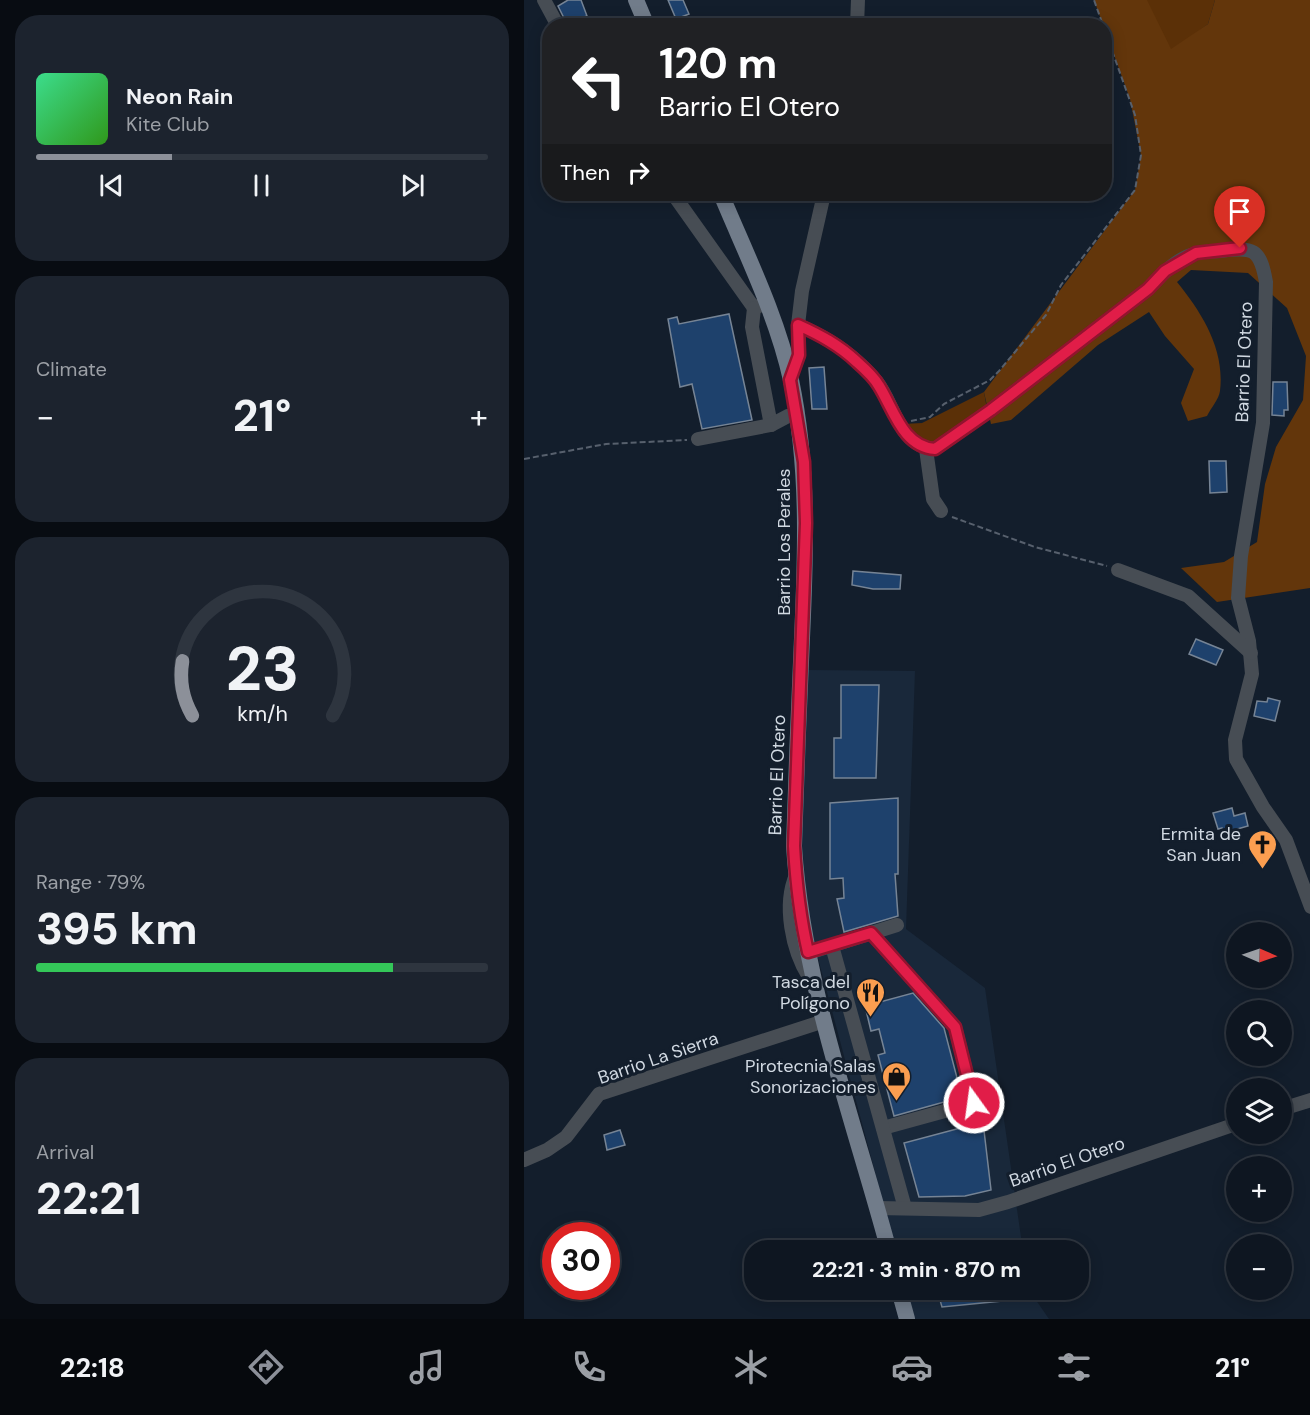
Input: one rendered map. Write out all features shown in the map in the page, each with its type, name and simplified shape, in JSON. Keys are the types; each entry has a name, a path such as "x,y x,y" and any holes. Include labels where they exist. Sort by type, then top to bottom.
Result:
{"main road":[{"path":"636,0 644,18"},
{"name":"Barrio Los Perales","path":"723,201 760,306 790,380 797,415 804,462 806,523 801,669"},
{"name":"Barrio El Otero","path":"801,669 794,846 796,875 808,952 824,1021 886,1240"},
{"path":"902,1300 907,1319"}],"street":[{"path":"544,0 554,18"},
{"path":"857,18 858,0"},
{"name":"Barrio Los Perales","path":"678,201 760,306"},
{"name":"Barrio Los Perales","path":"790,380 799,355 798,325 802,291 822,201"},
{"name":"Barrio El Otero","path":"926,449 935,449 944,445 1148,289 1165,271 1196,253 1240,248 1254,253 1262,261 1266,282 1263,423 1241,556 1238,598 1251,653 1252,674 1235,740 1236,759 1263,807 1286,840 1310,906"},
{"path":"760,306 752,327 771,425"},
{"path":"798,325 829,338 857,361 878,383 897,419 919,447 926,449 933,499 941,511"},
{"path":"698,439 771,425 788,416 797,415"},
{"path":"1118,570 1188,596 1251,653"},
{"path":"796,875 789,896 791,921 802,963 816,984"},
{"path":"808,952 897,925"},
{"path":"871,933 955,1027 974,1103 883,1128"},
{"path":"832,946 905,1208"},
{"name":"Barrio La Sierra","path":"524,1160 547,1150 566,1137 599,1094 824,1021"},
{"path":"1292,1106 1310,1100"},
{"name":"Barrio El Otero","path":"878,1208 979,1210 1226,1127"}],"path":[{"path":"1094,0 1100,18"},
{"path":"897,419 913,421 930,417 944,404 990,380 1000,371 1046,315 1061,285 1135,190 1141,155 1135,115 1112,50"},
{"path":"524,459 606,444 698,439"},
{"path":"941,511 957,520 1035,547 1118,570"}],"shaded area":[{"path":"1094,0 1147,0 1171,49 1208,24 1215,0 1310,0 1310,588 1217,602 1181,568 1224,562 1257,542 1265,484 1276,447 1303,400 1306,356 1287,308 1248,273 1191,270 1177,282 1195,306 1210,332 1219,361 1220,391 1207,416 1188,421 1181,403 1194,369 1165,336 1149,312 1098,345 1011,420 991,424 984,392 1135,190 1141,155 1130,99 1112,50 1112,18 1101,18"},
{"path":"1146,0 1215,0 1208,24 1171,52"},
{"path":"984,392 987,409 941,442 925,443 903,424 922,423"},
{"path":"808,670 915,671 906,929 985,988 1021,1240 893,1240 815,947 806,890 801,833"},
{"path":"909,1300 1036,1300 1049,1319 914,1319"}],"building":[{"path":"568,0 581,0 587,16 564,18 558,6"},
{"path":"668,0 683,0 689,14 676,18"},
{"path":"729,314 752,420 702,429 692,384 680,387 668,319 677,317 679,324"},
{"path":"824,367 827,409 812,409 809,368"},
{"path":"1273,382 1287,382 1288,410 1284,410 1284,416 1272,415"},
{"path":"1209,461 1226,461 1227,492 1210,493"},
{"path":"853,571 901,575 900,589 873,589 852,585"},
{"path":"1196,639 1223,650 1216,665 1189,654"},
{"path":"841,685 879,685 876,778 834,778 834,738 841,738"},
{"path":"1268,698 1280,701 1275,721 1254,716 1257,701 1267,702"},
{"path":"898,798 898,874 895,874 898,916 844,932 837,899 844,898 843,878 830,879 830,803"},
{"path":"1232,808 1234,816 1245,813 1248,826 1223,833 1222,828 1218,829 1213,813"},
{"path":"913,993 944,1028 962,1097 894,1116 878,1055 885,1053 879,1029 871,1031 865,1006"},
{"path":"983,1122 991,1190 965,1196 919,1197 904,1143"},
{"path":"620,1130 625,1145 607,1150 604,1135"},
{"path":"940,1300 1002,1300 1002,1301 942,1307"}],"place":[{"name":"Ermita de San Juan","path":"1262,870"},
{"name":"Tasca del Polígono","path":"871,1018"},
{"name":"Pirotecnia Salas Sonorizaciones","path":"897,1102"}],"route":[{"path":"974,1103 955,1027 871,933 808,952 804,935 797,890 794,846 806,523 804,462 790,380 799,355 798,325 829,338 857,361 878,383 904,431 919,447 935,449 944,445 991,410 1148,289 1165,271 1196,253 1240,248"}]}
